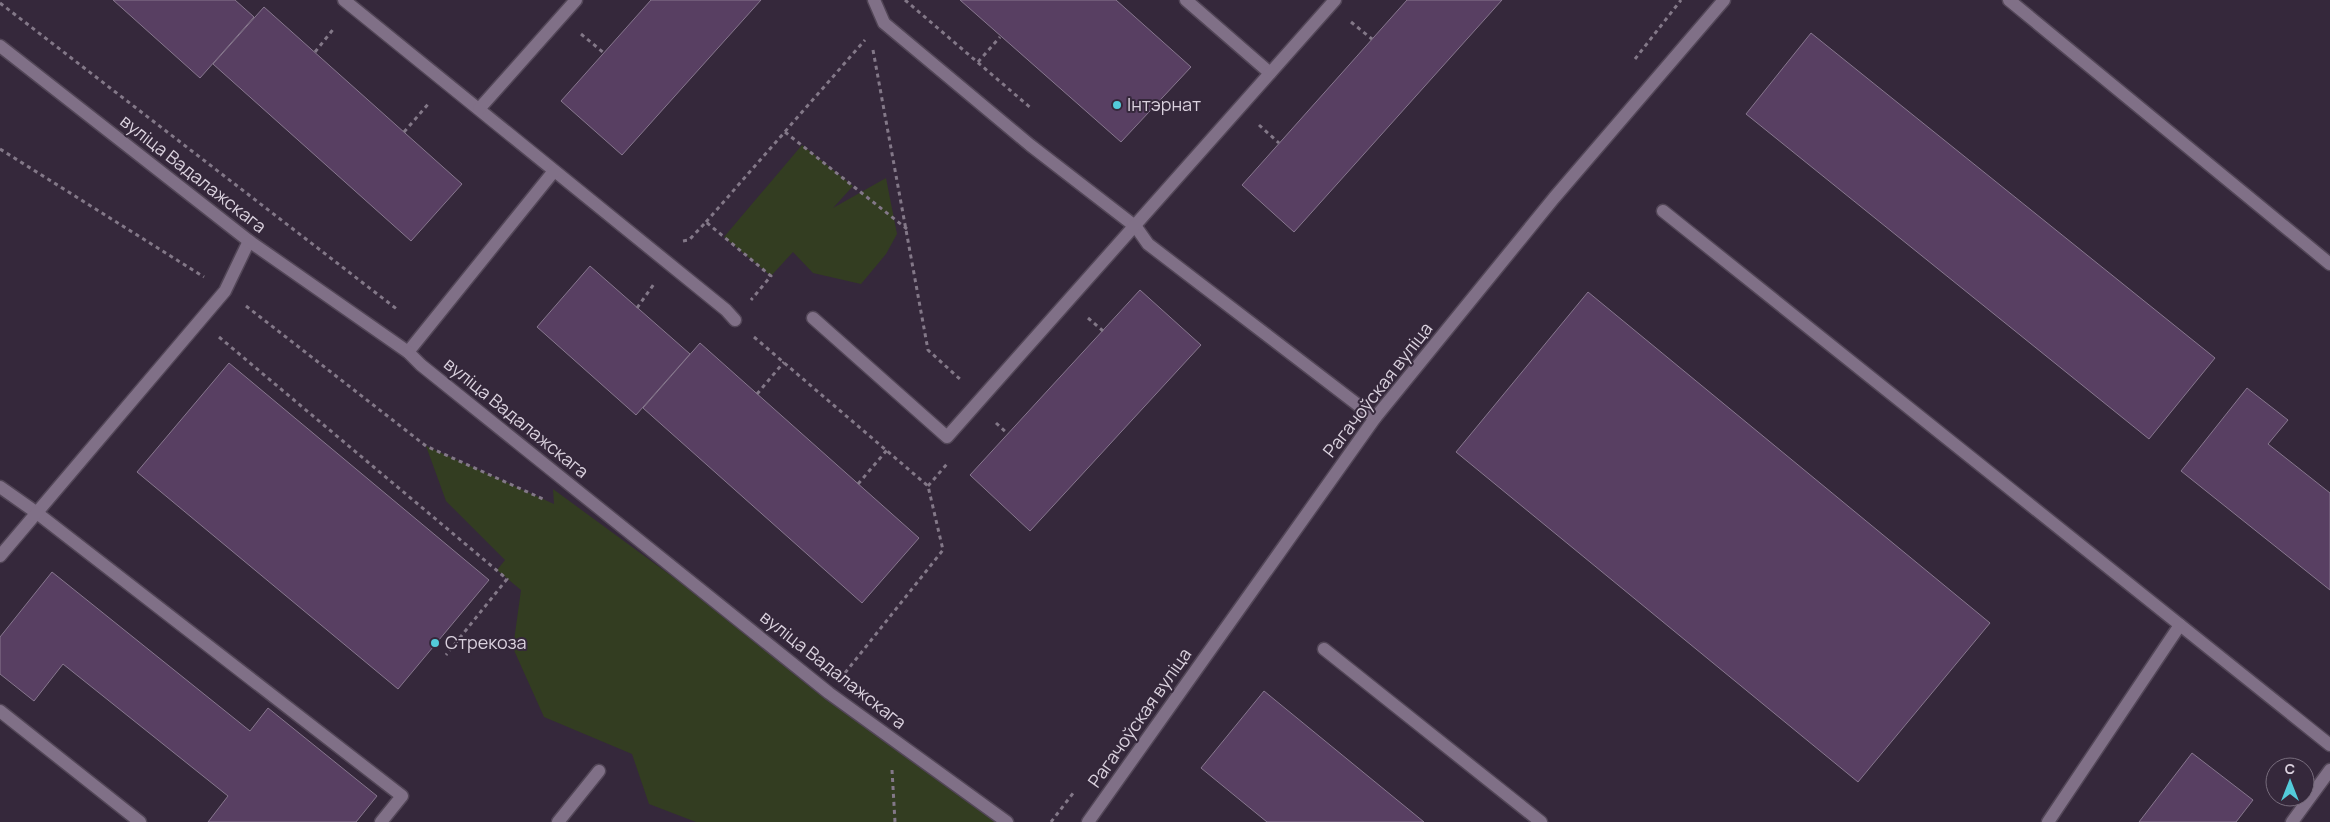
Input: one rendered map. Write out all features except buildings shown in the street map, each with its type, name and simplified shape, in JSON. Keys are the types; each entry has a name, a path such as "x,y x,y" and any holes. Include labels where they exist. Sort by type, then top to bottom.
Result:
{"street":[{"path":"344,0 735,320"},
{"path":"479,110 576,0"},
{"path":"874,0 884,23 1030,145 1136,227 1148,244 1376,418"},
{"path":"1186,0 1270,73"},
{"path":"812,318 947,437 1136,227 1335,0"},
{"name":"Рагачоўская вуліца","path":"1088,822 1376,418 1554,198 1724,0"},
{"path":"2009,0 2330,264"},
{"name":"вуліца Вадалажскага","path":"0,46 249,240 408,352 829,692 1007,822"},
{"path":"408,352 554,171"},
{"path":"1663,211 2330,745"},
{"path":"0,556 225,290 249,240"},
{"path":"0,487 37,513 402,796 381,822"},
{"path":"2048,822 2180,626"},
{"path":"1324,649 1541,822"},
{"path":"0,711 140,822"},
{"path":"2292,822 2330,770"},
{"path":"558,822 599,771"}],"path":[{"path":"905,0 1038,114"},
{"path":"0,3 402,313"},
{"path":"1345,17 1372,38"},
{"path":"315,52 338,22"},
{"path":"579,32 604,53"},
{"path":"706,222 870,34"},
{"path":"978,63 1000,37"},
{"path":"872,44 928,350 982,398"},
{"path":"404,132 432,99"},
{"path":"1254,121 1280,143"},
{"path":"785,132 907,229"},
{"path":"0,149 225,290 426,446 546,501"},
{"path":"637,308 654,283"},
{"path":"1084,314 1103,331"},
{"path":"735,320 928,486 943,550 829,692"},
{"path":"200,321 507,579 446,655"},
{"path":"757,394 784,362"},
{"path":"990,417 1008,434"},
{"path":"858,484 887,450"},
{"path":"892,769 895,822"}],"green space":[{"path":"802,145 853,186 833,208 886,178 897,234 886,254 861,284 813,273 793,252 771,276 724,237"},
{"path":"426,446 554,504 553,489 1007,822 696,822 649,804 632,754 544,717 513,648 521,590 497,570 505,560 446,501"}],"place":[{"name":"Інтэрнат","path":"1117,105"},
{"name":"Стрекоза","path":"435,643"}]}
